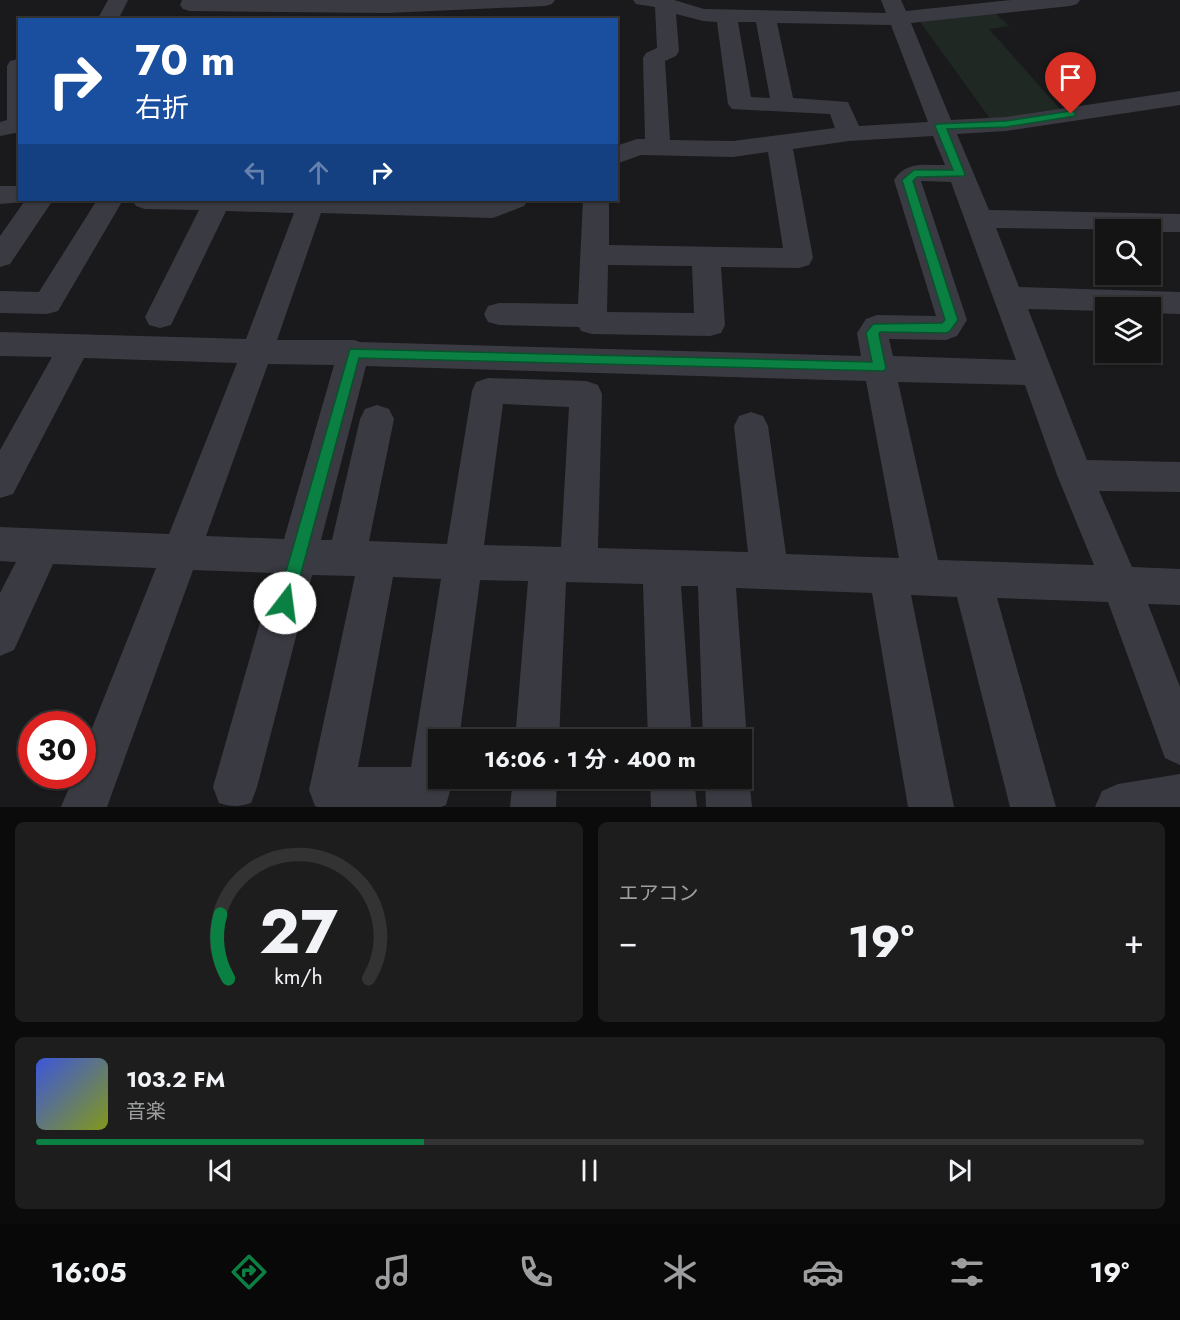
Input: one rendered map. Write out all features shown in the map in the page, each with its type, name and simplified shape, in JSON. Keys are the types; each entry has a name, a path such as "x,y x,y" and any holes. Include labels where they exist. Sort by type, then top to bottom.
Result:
{"street":[{"path":"108,18 118,0"},
{"path":"192,0 190,4 213,12 262,13 545,0"},
{"path":"786,0 802,18"},
{"path":"654,2 703,15 802,18 895,9 1070,0"},
{"path":"654,2 668,51 654,58 658,149"},
{"path":"895,9 979,219 1075,475 1121,585 1180,743"},
{"path":"726,16 740,104 840,107 849,134"},
{"path":"765,17 783,105"},
{"path":"13,66 18,104"},
{"path":"618,155 637,147 733,149 849,134 940,126 1006,124 1180,98"},
{"path":"0,129 18,125"},
{"path":"594,255 798,258 779,143"},
{"path":"931,807 905,575 879,368 872,333 877,327 946,328 952,320 907,180 914,173 960,174"},
{"path":"0,195 18,195"},
{"path":"0,257 39,201"},
{"path":"0,302 47,303 109,201"},
{"path":"160,317 217,201 311,201 493,209 512,201"},
{"path":"84,807 258,349 311,201"},
{"path":"596,201 592,323 711,325 706,258"},
{"path":"979,219 1180,224"},
{"path":"1007,297 1180,303"},
{"path":"500,314 592,316"},
{"path":"0,344 258,349 1036,373"},
{"path":"0,483 75,345"},
{"path":"235,787 354,352"},
{"path":"377,419 362,559 331,789 430,789 461,561 488,391 586,394 564,564 539,729"},
{"path":"752,426 768,571"},
{"path":"1075,475 1180,477"},
{"path":"0,544 297,557 905,575 1180,587"},
{"path":"0,636 44,545"},
{"path":"661,567 669,729"},
{"path":"716,569 724,729"},
{"path":"972,579 1033,807"},
{"path":"533,807 534,789"},
{"path":"673,789 674,807"},
{"path":"728,789 729,807"},
{"path":"1118,807 1180,797"}],"shaded area":[{"path":"993,11 1009,26 989,29 1061,110 991,120 918,19"}],"route":[{"path":"285,603 354,352 879,368 872,333 877,327 946,328 952,320 907,180 914,173 960,174 940,126 1006,124 1071,114"}]}
